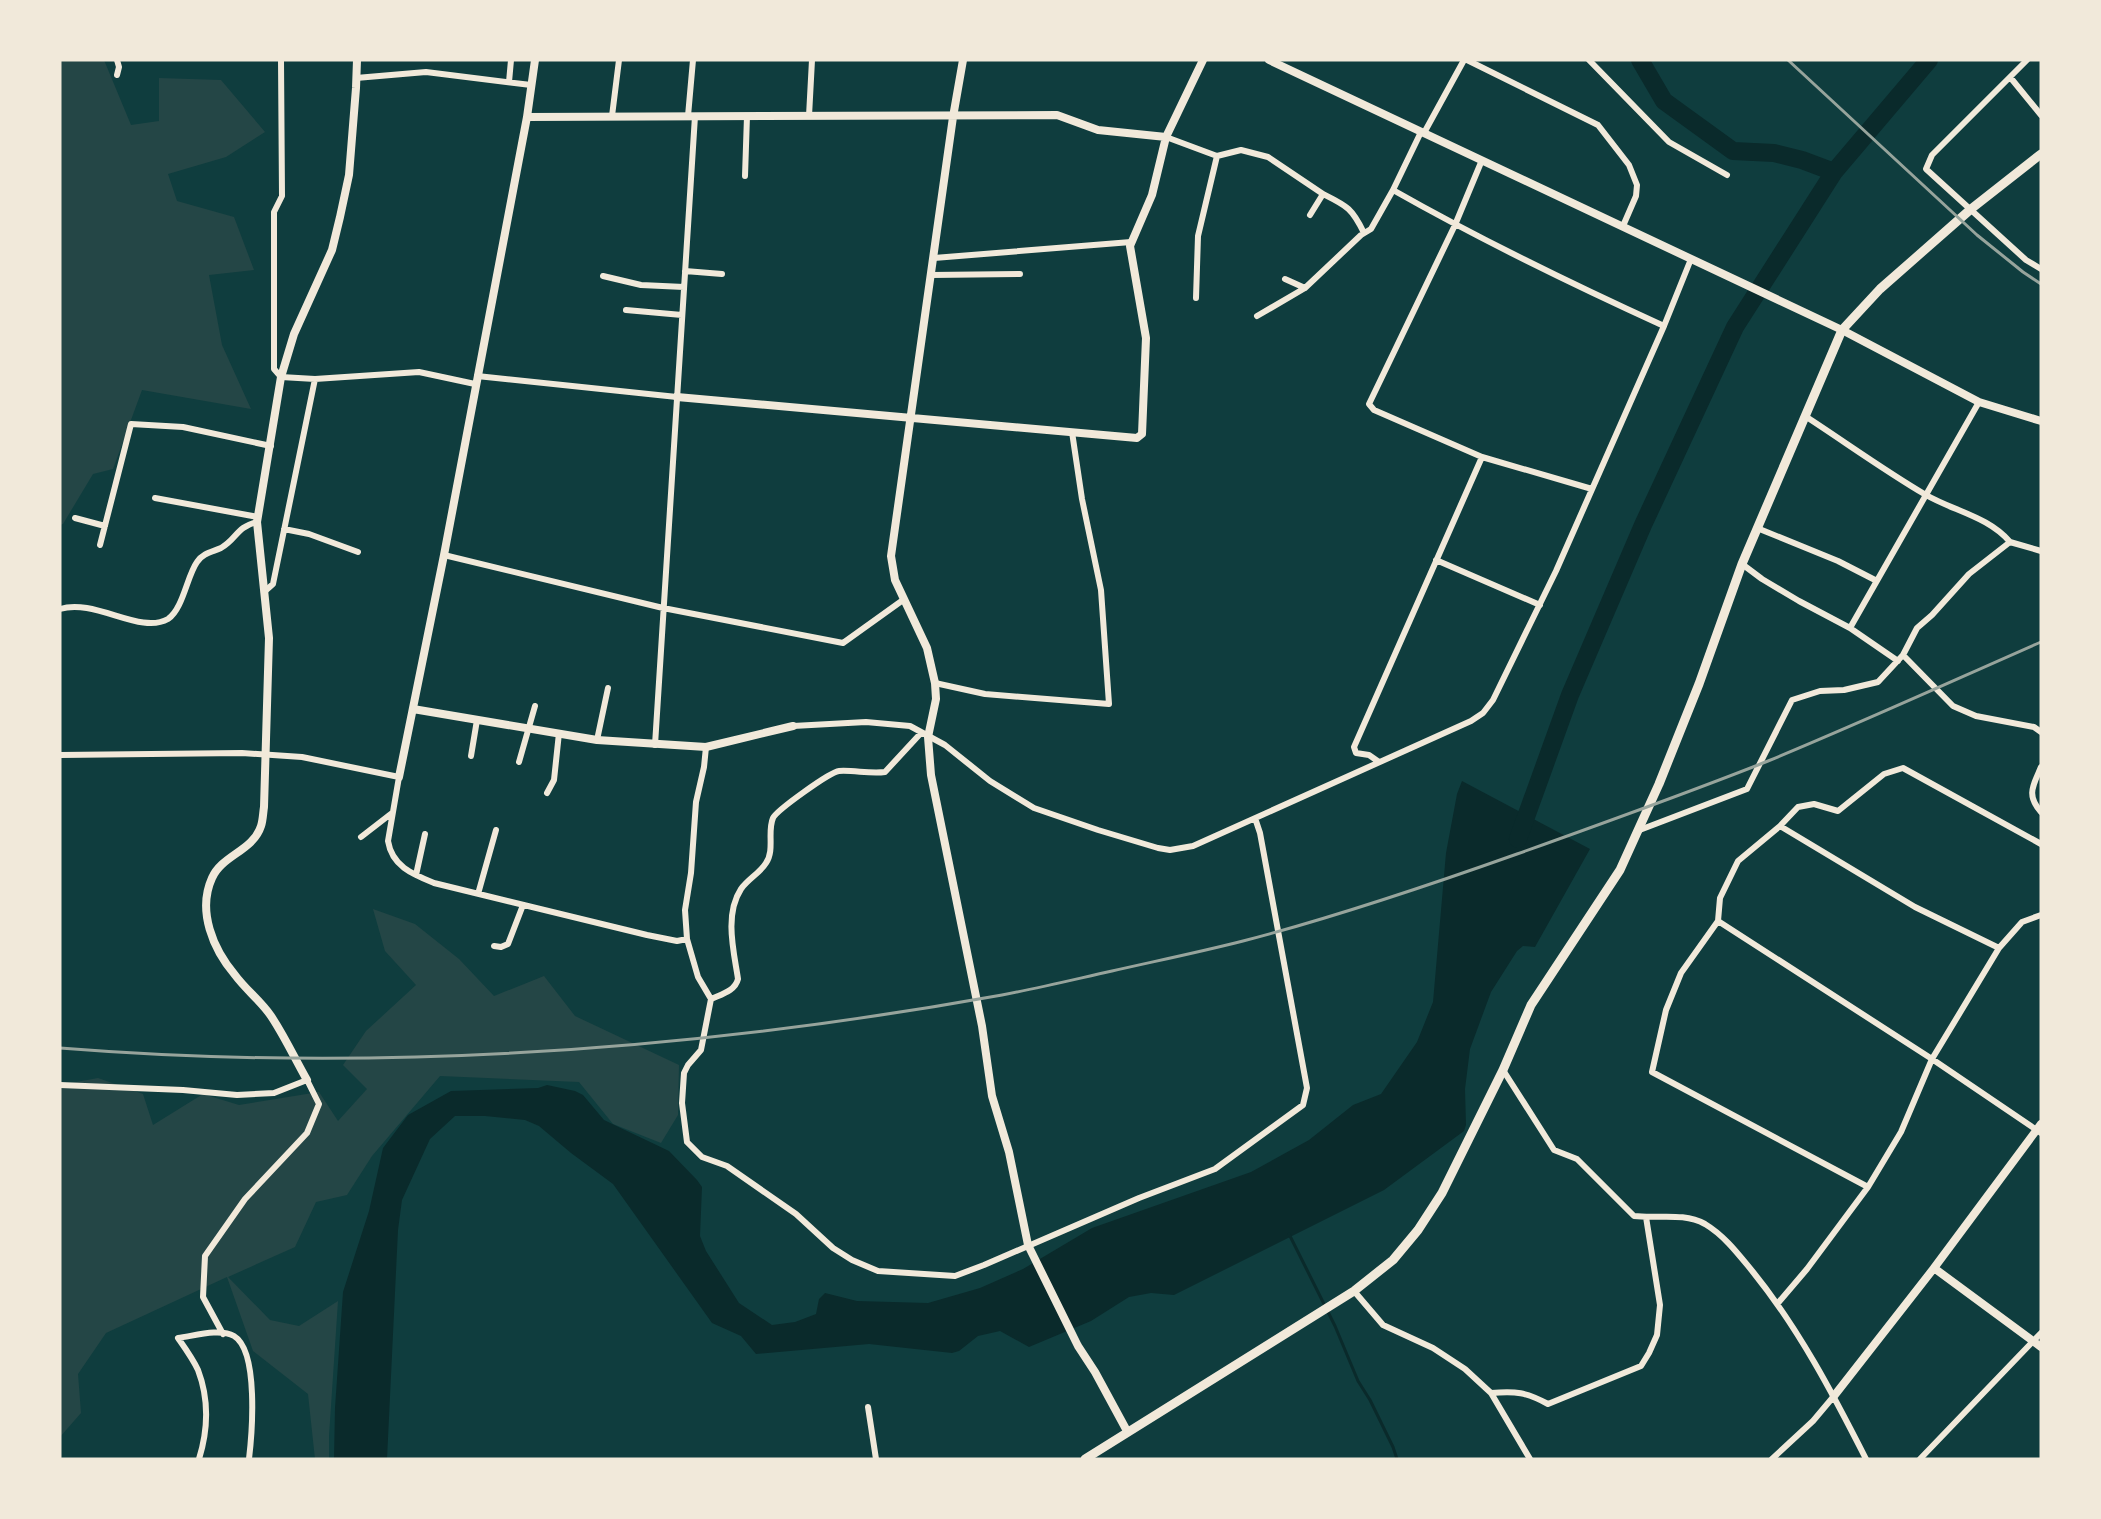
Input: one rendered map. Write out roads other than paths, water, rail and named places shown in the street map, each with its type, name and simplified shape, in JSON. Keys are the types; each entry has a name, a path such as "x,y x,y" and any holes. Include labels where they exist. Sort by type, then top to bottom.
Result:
{"highway":[{"path":"1084,1459 1353,1292 1393,1260 1418,1230 1442,1193 1503,1071 1531,1005 1620,870 1659,784 1700,684 1742,564 1842,330 1880,289 1971,209 2041,154"}],"main road":[{"path":"1269,60 1842,330"}],"street":[{"path":"117,60 119,67 117,75"},
{"path":"281,60 282,196 274,212 274,369 281,377 315,379 420,372 476,380 1137,438 1142,434 1146,338 1130,246 1152,195 1166,137 1203,60"},
{"path":"223,1334 203,1297 205,1257 245,1199 307,1133 319,1104 271,1016 234,975 211,938 206,911 208,890 216,870 249,845 261,826 269,638 258,519 281,377 294,334 332,250 349,175 357,60"},
{"path":"509,82 511,60"},
{"path":"535,60 527,117 444,555 392,813 389,850 398,864 434,883 647,935 676,941 687,939"},
{"path":"612,116 619,60"},
{"path":"654,745 685,271 693,60"},
{"path":"809,116 812,60"},
{"path":"711,999 731,990 736,985 738,979 731,934 734,909 743,887 767,862 774,816 783,806 792,802 829,774 838,771 885,772 924,735 936,699 927,648 895,580 891,556 963,60"},
{"path":"1257,316 1305,288 1371,229 1423,132 1466,60 1598,125 1629,165 1637,185 1636,196 1623,226"},
{"path":"1589,60 1670,142 1727,175"},
{"path":"2027,60 1932,155 1926,169 2026,260 2041,269"},
{"path":"356,78 426,72 531,85"},
{"path":"2010,77 2041,115"},
{"path":"527,117 1056,115 1098,130 1166,137 1217,156 1241,150 1268,157 1323,194 1348,206 1364,233"},
{"path":"745,176 747,116"},
{"path":"1196,298 1198,236 1217,156"},
{"path":"1482,160 1455,225 1369,404 1374,410 1482,457 1592,489"},
{"path":"1393,190 1455,225 1664,326"},
{"path":"1310,215 1323,194"},
{"path":"934,258 1131,242"},
{"path":"414,709 597,740 706,747 793,726 866,722 910,726 945,745 990,781 1034,808 1158,848 1170,850 1193,846 1471,721 1483,713 1493,700 1540,605 1694,261"},
{"path":"685,271 722,274"},
{"path":"931,275 1020,274"},
{"path":"603,276 641,285 684,287"},
{"path":"1285,279 1305,288"},
{"path":"626,310 682,315"},
{"path":"1842,330 1979,402 2041,421"},
{"path":"264,592 273,584 315,379"},
{"path":"1850,628 1979,402"},
{"path":"1805,416 1927,495 1987,523 2010,542 2040,550"},
{"path":"100,545 131,424 183,427 271,446"},
{"path":"934,683 985,694 1108,704 1101,590 1082,499 1072,432"},
{"path":"1379,762 1369,755 1356,753 1354,747 1482,457"},
{"path":"155,498 258,519"},
{"path":"75,518 105,526"},
{"path":"60,609 70,606 92,608 133,621 150,622 167,619 175,612 197,562 203,555 223,547 245,524 258,519"},
{"path":"1757,528 1838,561 1877,581"},
{"path":"284,529 309,534 358,552"},
{"path":"1637,831 1747,789 1792,700 1820,691 1844,690 1878,682 1904,655 1917,628 1969,574 2010,542"},
{"path":"444,555 663,608 843,643 903,600"},
{"path":"1436,560 1540,605"},
{"path":"1742,564 1761,579 1850,628 1898,661"},
{"path":"1904,655 1953,706 1976,716 2034,727 2041,732"},
{"path":"597,740 608,688"},
{"path":"519,762 535,706"},
{"path":"471,756 477,720"},
{"path":"547,793 554,780 559,733"},
{"path":"924,735 982,1026 992,1096 1009,1152 1028,1245 1078,1346 1095,1372 1126,1431"},
{"path":"706,747 696,802 691,873 685,910 687,939 698,977 711,999 701,1050 684,1073 682,1092 687,1142 702,1157 727,1166 796,1214 833,1248 878,1272 955,1276 1215,1169 1303,1105 1307,1088 1260,833 1255,818"},
{"path":"60,755 265,754 302,757 399,777"},
{"path":"2041,767 2031,790 2033,803 2041,812"},
{"path":"1868,1187 1652,1072 1666,1010 1681,973 1718,921 1720,898 1738,861 1780,826 1798,807 1814,804 1838,811 1884,774 1903,768 2041,844"},
{"path":"361,837 392,813"},
{"path":"1780,826 1915,907 1999,948"},
{"path":"478,894 496,830"},
{"path":"416,875 425,834"},
{"path":"494,946 501,947 508,944 523,905"},
{"path":"1778,1303 1807,1269 1868,1187 1901,1132 1932,1059 1999,948 2022,922 2041,915"},
{"path":"1718,921 2040,1129 1834,1396 1813,1421 1772,1459"},
{"path":"1503,1071 1554,1150 1577,1160 1634,1216 1683,1216 1705,1224 1728,1242 1778,1303 1834,1396 1866,1459"},
{"path":"60,1085 183,1090 237,1095 274,1093 307,1080"},
{"path":"1491,1393 1517,1391 1532,1395 1548,1404 1641,1366 1657,1335 1660,1305 1646,1217"},
{"path":"1934,1268 2041,1347"},
{"path":"1353,1292 1383,1325 1433,1348 1465,1369 1491,1393 1530,1459"},
{"path":"1920,1459 2041,1333"},
{"path":"199,1459 205,1440 206,1407 203,1388 197,1368 178,1338 223,1334 232,1335 239,1341 249,1365 252,1388 249,1459"},
{"path":"868,1407 876,1459"}],"waterway":[{"path":"1640,60 1664,101 1733,151 1774,153 1834,172"},
{"path":"1518,839 1570,695 1643,525 1735,327 1834,172 1929,60"},
{"path":"1289,1234 1397,1459"}],"railway":[{"path":"1788,60 1977,235 2041,284"},
{"path":"60,1048 178,1055 296,1058 414,1057 532,1052 651,1043 768,1030 885,1014 1016,992 1278,932 1449,878 1643,809 1768,761 2041,642"}]}
